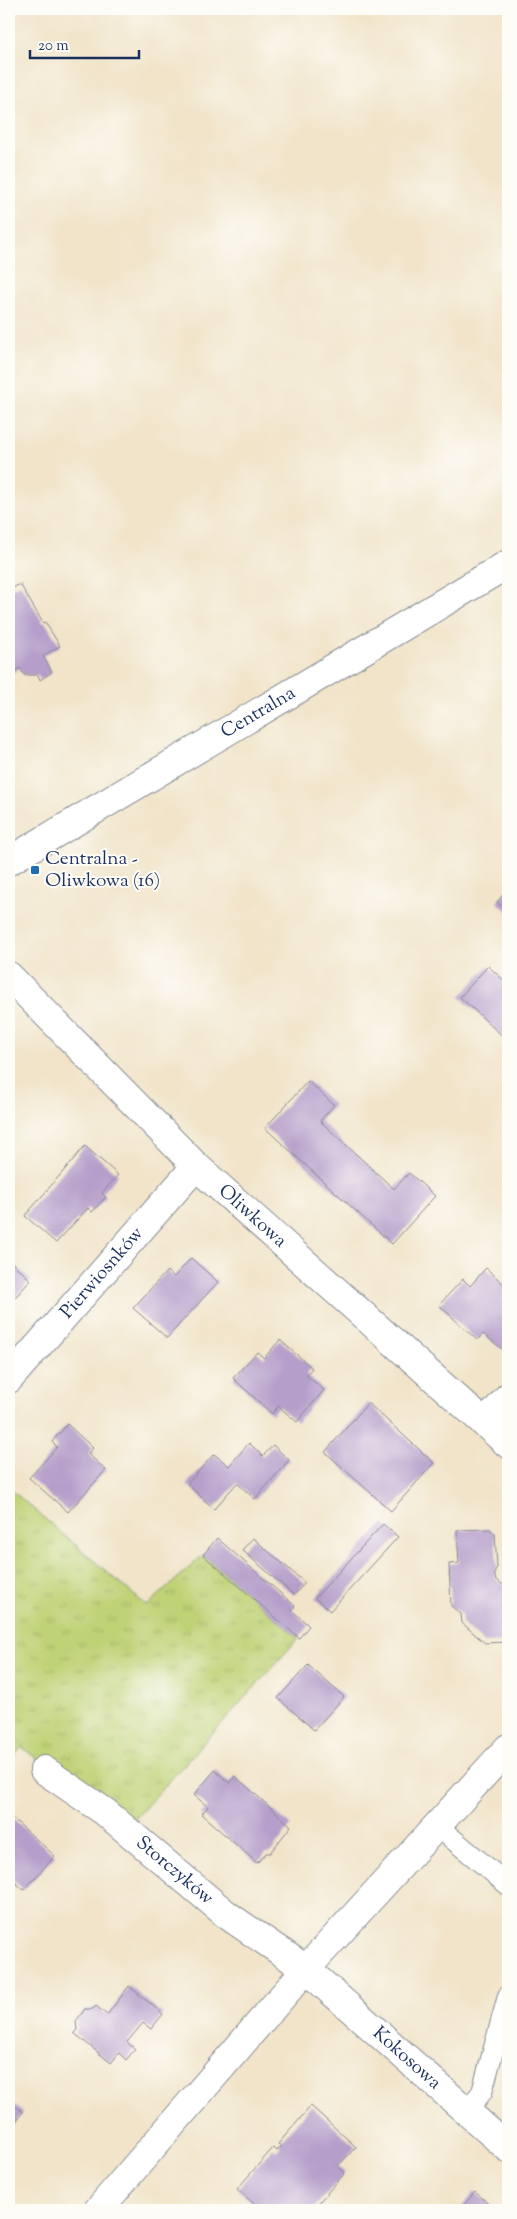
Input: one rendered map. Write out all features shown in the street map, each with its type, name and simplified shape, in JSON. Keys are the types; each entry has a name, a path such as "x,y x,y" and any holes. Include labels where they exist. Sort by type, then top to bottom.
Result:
{"street":[{"name":"Centralna","path":"9,860 508,564"},
{"name":"Oliwkowa","path":"9,976 196,1166 508,1444"},
{"name":"Pierwiosnków","path":"9,1379 196,1166"},
{"path":"485,1424 508,1397"},
{"path":"98,2210 306,1968 508,1748"},
{"name":"Storczyków","path":"44,1770 105,1812 227,1915 306,1968"},
{"name":"Kokosowa","path":"306,1968 508,2148"}],"lane":[{"path":"437,1826 508,1885"},
{"path":"468,2111 482,2092 508,1996"}],"green space":[{"path":"9,1488 147,1606 203,1555 299,1638 124,1831 22,1747 9,1762"}],"building":[{"path":"20,584 43,623 45,622 60,646 43,656 52,672 40,680 38,675 24,675 20,668 9,675 9,590"},
{"path":"508,889 508,912 497,902"},
{"path":"488,966 508,984 508,1041 460,997"},
{"path":"308,1081 334,1105 320,1121 394,1189 409,1173 435,1196 392,1244 265,1128"},
{"path":"85,1146 118,1175 102,1193 106,1197 92,1212 88,1208 56,1243 25,1216"},
{"path":"191,1258 218,1282 167,1338 133,1308 167,1271 174,1277"},
{"path":"9,1260 31,1280 9,1304"},
{"path":"486,1268 508,1288 508,1342 502,1349 483,1334 477,1340 439,1305 463,1279 470,1286"},
{"path":"280,1340 312,1368 306,1375 324,1390 297,1422 278,1406 272,1414 233,1378 257,1352 264,1358"},
{"path":"368,1403 434,1463 391,1511 325,1452"},
{"path":"67,1424 93,1448 88,1454 106,1470 68,1512 29,1478 57,1447 52,1442"},
{"path":"249,1443 263,1456 273,1445 289,1460 255,1499 237,1483 214,1509 187,1484 214,1454 229,1466"},
{"path":"383,1524 398,1537 330,1611 315,1598"},
{"path":"490,1529 495,1534 497,1568 495,1570 495,1578 502,1584 508,1584 508,1642 485,1643 462,1623 461,1614 451,1606 449,1564 459,1563 457,1530"},
{"path":"217,1538 295,1606 292,1610 309,1626 299,1638 203,1555"},
{"path":"253,1538 305,1583 294,1595 242,1550"},
{"path":"308,1665 344,1697 314,1730 278,1698"},
{"path":"215,1770 229,1783 235,1776 291,1826 270,1853 266,1853 257,1863 201,1814 208,1807 194,1795"},
{"path":"9,1815 55,1856 24,1890 9,1877"},
{"path":"129,1986 163,2014 151,2029 143,2023 127,2042 135,2049 126,2060 119,2053 111,2063 74,2033 77,2030 76,2021 85,2009 93,2009 96,2006 107,2015"},
{"path":"9,2101 23,2112 9,2130"},
{"path":"311,2106 356,2147 338,2166 345,2173 312,2210 289,2210 281,2203 275,2210 261,2210 237,2189 273,2148 276,2151 281,2146 278,2144"},
{"path":"475,2192 496,2210 459,2210"}],"place":[{"name":"Centralna - Oliwkowa (16)","path":"35,870"}]}
